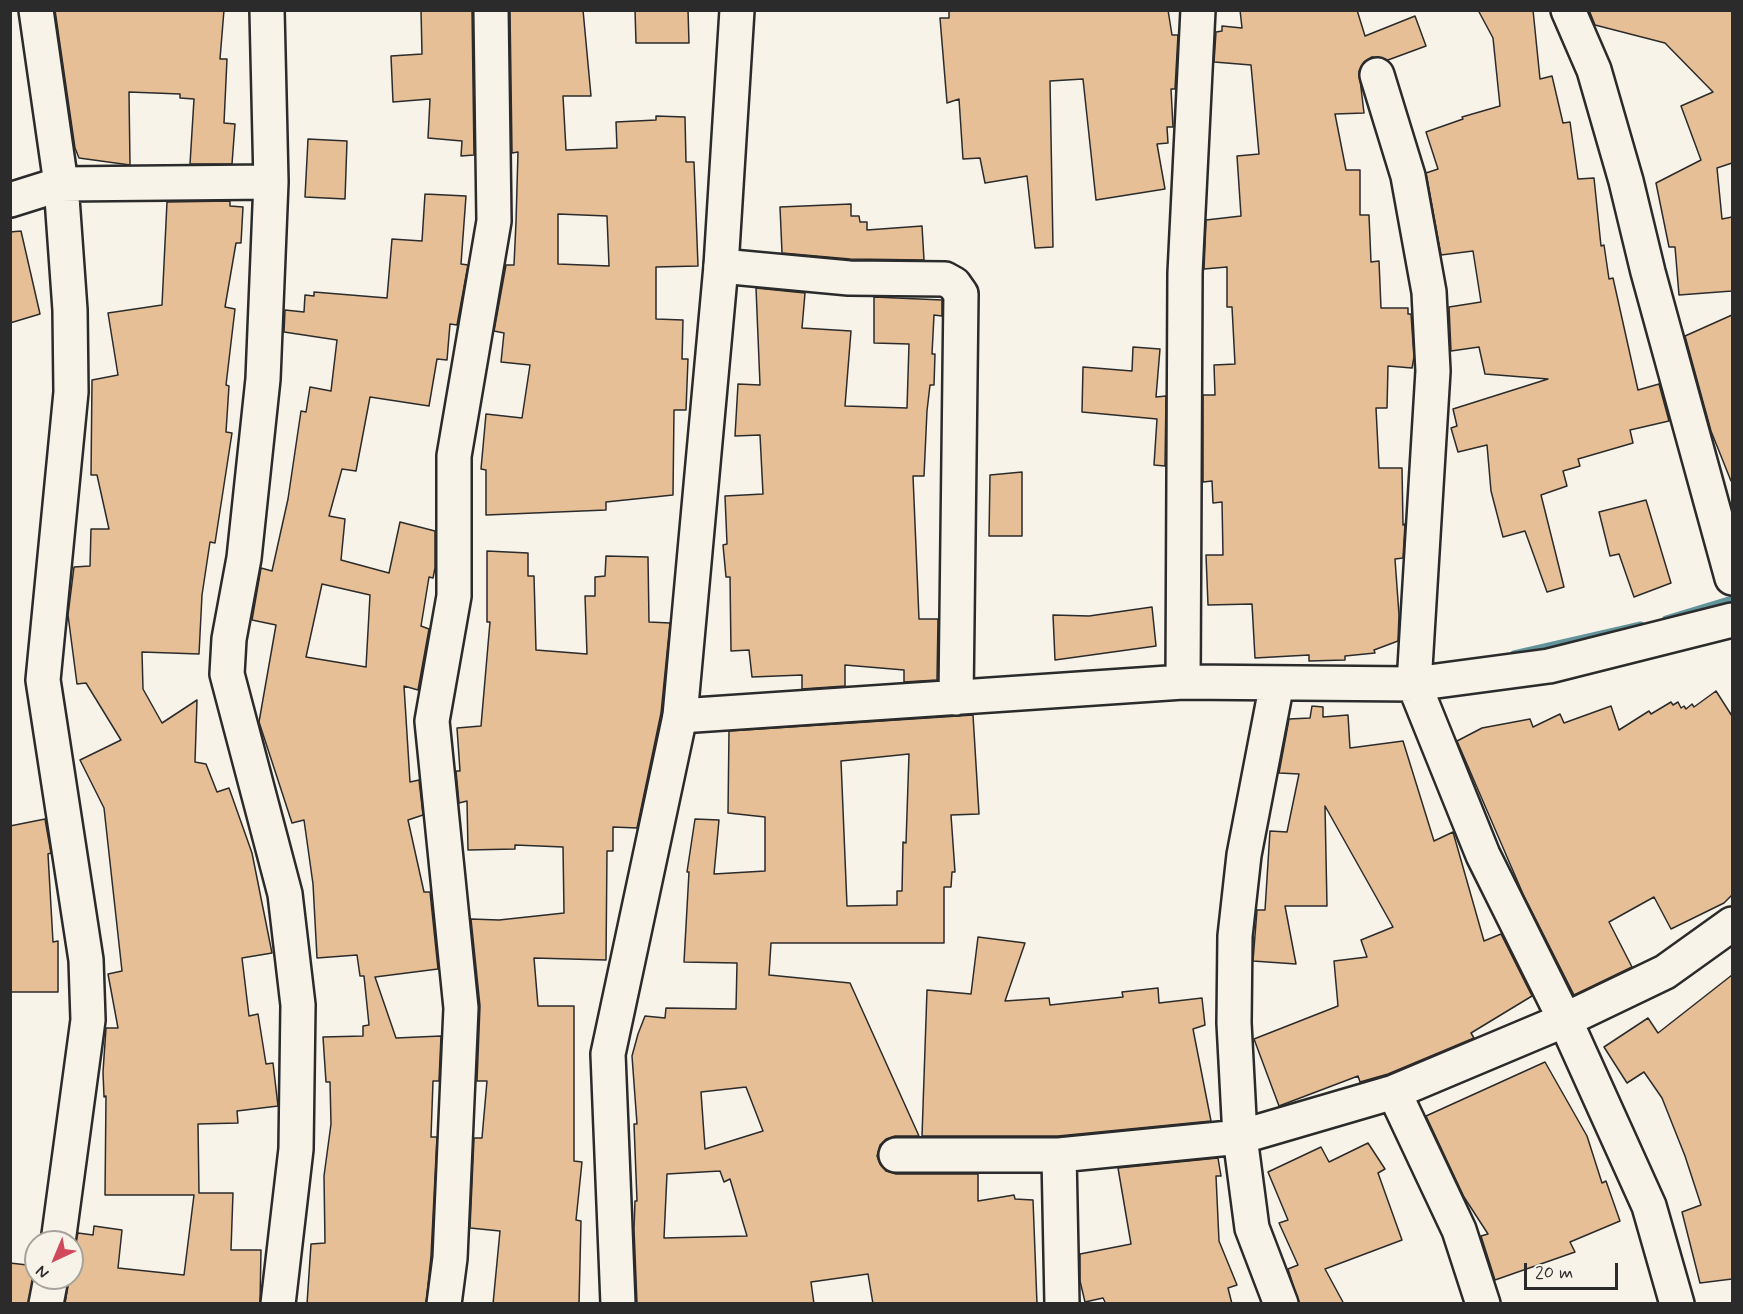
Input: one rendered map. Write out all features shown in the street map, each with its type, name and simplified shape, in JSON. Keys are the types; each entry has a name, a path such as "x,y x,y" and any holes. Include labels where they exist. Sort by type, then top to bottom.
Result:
{"street":[{"path":"36,10 61,184 70,310 71,392 43,680 86,960 88,1020 60,1230"},
{"path":"267,10 271,182 263,379 244,558 229,639 227,674 285,894 298,1005 296,1149 278,1304"},
{"path":"444,1304 450,1258 460,1008 432,722 454,596 454,456 494,222 491,10"},
{"path":"618,1304 608,1054 680,716 721,266 737,10"},
{"path":"1183,682 1185,273 1198,10"},
{"path":"1568,10 1594,70 1732,578"},
{"path":"1377,75 1408,176 1429,292 1432,371 1414,684 1483,855 1564,1020 1649,1206 1677,1304"},
{"path":"10,200 61,184 271,182"},
{"path":"721,266 849,278 945,279 954,284 961,294 956,698"},
{"path":"680,716 1183,682 1414,684 1549,666 1732,620"},
{"path":"1277,683 1244,855 1235,936 1234,1023 1240,1137 1252,1228 1281,1304"},
{"path":"896,1155 1059,1155 1240,1137 1394,1092 1564,1020 1665,972 1732,924"},
{"path":"1394,1092 1459,1230 1483,1304"},
{"path":"1059,1155 1062,1304"}],"building":[{"path":"55,10 224,10 220,59 227,59 224,123 235,124 232,164 190,164 194,99 180,98 180,94 129,92 130,165 79,158 75,148"},
{"path":"421,10 472,10 474,155 461,156 462,141 428,138 430,99 393,102 391,56 422,54"},
{"path":"510,10 583,10 591,96 563,96 566,150 617,148 616,122 656,120 656,116 685,117 686,162 694,162 698,266 656,267 656,319 683,320 682,359 688,359 686,410 674,410 673,495 606,502 606,510 486,515 486,470 481,469 486,414 522,418 530,365 501,362 504,333 494,331 506,265 514,265 518,152 512,153","holes":["558,214 607,216 609,266 558,264"]},
{"path":"635,10 688,10 689,43 636,43"},
{"path":"949,10 1168,10 1172,35 1178,35 1175,89 1171,89 1173,127 1167,127 1168,143 1157,144 1165,189 1096,200 1083,79 1050,81 1053,247 1035,248 1027,176 985,183 980,158 963,159 959,99 947,103 940,18 949,18"},
{"path":"1240,10 1357,10 1365,36 1415,16 1426,46 1388,60 1372,57 1364,62 1359,71 1364,113 1335,114 1346,170 1360,170 1360,215 1369,215 1371,262 1379,261 1381,308 1408,308 1408,314 1411,314 1414,357 1412,368 1388,366 1387,408 1376,408 1379,468 1402,468 1403,525 1405,524 1403,558 1395,559 1399,615 1398,641 1374,650 1375,653 1345,656 1345,660 1309,661 1309,655 1255,658 1252,604 1208,605 1206,555 1223,555 1222,502 1213,503 1212,481 1203,482 1203,395 1215,395 1214,365 1235,364 1232,307 1227,307 1227,267 1204,269 1206,220 1241,216 1237,156 1259,154 1251,65 1214,62 1216,32 1222,31 1222,26 1242,28"},
{"path":"1478,10 1533,10 1540,79 1552,76 1563,123 1570,122 1578,179 1594,178 1601,246 1604,245 1609,279 1613,278 1638,390 1659,384 1669,421 1630,430 1633,443 1578,459 1580,466 1563,471 1567,486 1541,495 1564,587 1547,592 1525,531 1503,537 1491,491 1487,445 1458,452 1451,428 1457,426 1453,409 1548,379 1485,374 1479,347 1451,351 1449,307 1481,302 1473,251 1441,255 1426,173 1438,169 1426,132 1463,119 1462,117 1500,106 1493,38"},
{"path":"1589,10 1732,10 1732,163 1717,168 1722,219 1732,217 1732,291 1679,295 1675,247 1669,247 1656,183 1701,160 1681,106 1713,92 1665,43 1595,25"},
{"path":"308,139 347,141 345,199 305,197"},
{"path":"425,194 466,196 461,264 468,265 457,325 450,324 447,360 437,359 429,406 370,397 356,471 342,469 329,516 345,519 341,560 389,573 400,522 435,531 435,568 433,578 429,577 421,626 429,629 418,690 404,686 410,782 419,780 423,815 408,820 424,892 430,892 438,969 375,977 396,1038 441,1036 439,1081 433,1081 431,1137 437,1137 431,1256 426,1304 307,1304 311,1244 325,1243 324,1176 331,1124 330,1082 326,1082 323,1037 363,1036 363,1026 369,1025 364,976 360,976 357,955 317,958 313,884 304,820 292,823 259,722 276,625 252,620 261,568 272,571 288,499 301,411 306,412 310,387 331,391 337,340 284,332 285,310 304,312 305,295 314,296 314,292 387,298 392,239 422,241","holes":["322,584 370,595 366,667 306,657"]},
{"path":"230,201 230,206 243,207 241,243 236,243 225,307 235,309 226,385 229,386 226,432 232,433 215,543 210,542 202,595 199,654 142,652 143,689 162,723 197,700 195,762 206,764 217,792 229,788 252,853 272,953 242,958 249,1016 258,1014 266,1064 273,1063 278,1106 237,1111 238,1123 198,1124 199,1193 233,1193 231,1250 261,1250 260,1304 65,1304 67,1290 84,1290 84,1234 93,1235 94,1226 122,1230 118,1268 184,1275 194,1195 105,1195 106,1096 104,1097 103,1072 106,1028 118,1028 108,974 122,971 104,808 80,760 121,740 86,683 77,684 68,615 74,567 90,566 91,529 109,529 97,475 91,475 92,380 118,375 108,313 162,305 167,202"},
{"path":"851,204 851,216 859,216 860,222 867,222 867,230 922,226 924,260 850,259 782,253 780,207"},
{"path":"21,231 40,314 10,323 10,232"},
{"path":"756,288 805,293 802,328 851,331 845,406 907,408 909,344 874,343 874,297 942,300 942,316 934,315 932,354 935,354 934,385 930,385 927,411 924,476 913,476 919,619 938,619 937,680 904,682 904,670 845,665 845,686 802,689 802,675 752,677 749,650 731,651 730,577 726,577 723,545 727,544 725,496 763,494 760,435 735,436 738,384 760,385"},
{"path":"1732,315 1731,481 1711,431 1685,336"},
{"path":"1133,347 1160,349 1156,397 1166,396 1165,466 1154,465 1157,419 1082,412 1083,367 1132,371"},
{"path":"1022,472 1022,536 989,536 990,475"},
{"path":"1646,500 1671,583 1634,597 1619,554 1610,556 1599,512"},
{"path":"487,551 528,553 528,576 534,576 536,650 587,654 585,596 595,596 595,577 605,576 606,556 648,557 649,622 670,623 661,713 637,828 613,827 613,851 607,851 606,960 534,958 538,1006 574,1006 574,1161 582,1162 576,1220 581,1221 579,1304 493,1304 500,1231 470,1228 474,1138 482,1138 487,1081 477,1081 480,1006 471,919 499,920 564,913 563,847 515,845 515,849 468,850 467,801 459,803 456,771 460,771 457,728 481,726 490,622 487,622"},
{"path":"1152,607 1156,646 1055,660 1053,615 1089,616"},
{"path":"1716,691 1732,716 1732,895 1724,903 1671,929 1654,897 1609,922 1632,967 1574,995 1523,894 1457,741 1482,728 1530,719 1533,727 1560,714 1564,723 1611,706 1619,730 1649,711 1651,714 1671,702 1673,705 1678,702 1681,708 1684,706 1686,709 1692,704 1694,707"},
{"path":"1312,706 1323,707 1323,717 1348,715 1350,748 1403,741 1434,841 1453,832 1484,941 1501,934 1532,996 1471,1033 1474,1038 1388,1074 1360,1082 1358,1076 1279,1106 1254,1039 1338,1006 1334,961 1367,957 1361,940 1393,927 1325,806 1327,906 1285,906 1296,964 1253,961 1257,910 1265,910 1270,831 1287,832 1299,774 1279,773 1289,719 1310,718"},
{"path":"973,715 979,814 951,815 955,872 952,872 951,887 944,887 944,943 771,943 769,975 850,983 919,1136 895,1136 886,1139 880,1145 877,1156 886,1171 896,1174 978,1174 978,1201 1014,1195 1015,1199 1033,1200 1037,1304 873,1304 868,1274 811,1282 814,1304 637,1304 634,1124 637,1124 632,1056 638,1034 645,1016 665,1018 666,1008 736,1009 737,963 684,962 689,872 687,872 695,819 719,820 714,874 765,871 765,817 728,813 729,731","holes":["909,754 906,843 903,842 902,891 897,891 897,905 847,906 841,761","746,1087 763,1131 705,1149 701,1092","720,1171 724,1182 730,1179 747,1236 664,1238 667,1174"]},
{"path":"45,819 51,853 48,854 53,942 58,941 58,992 10,992 10,826"},
{"path":"978,937 1025,943 1005,1001 1049,998 1050,1005 1123,997 1122,992 1158,988 1159,1003 1202,998 1205,1025 1193,1029 1211,1121 1058,1136 922,1136 927,990 971,994"},
{"path":"1732,975 1732,1279 1700,1283 1682,1212 1701,1205 1662,1098 1644,1072 1627,1083 1604,1047 1648,1018 1658,1033"},
{"path":"1545,1062 1587,1136 1602,1183 1606,1181 1620,1221 1570,1242 1575,1252 1495,1280 1481,1236 1488,1234 1464,1197 1426,1116"},
{"path":"1368,1143 1385,1169 1378,1173 1402,1240 1325,1269 1344,1304 1299,1304 1288,1269 1298,1265 1279,1223 1288,1220 1268,1172 1321,1147 1329,1162"},
{"path":"1218,1158 1221,1176 1216,1176 1219,1241 1237,1285 1228,1288 1232,1304 1106,1304 1103,1298 1085,1302 1080,1281 1080,1254 1131,1244 1118,1168"},
{"path":"10,1263 24,1265 24,1290 31,1290 28,1304 10,1304"}],"waterway":[{"path":"1666,620 1732,600"},
{"path":"1514,655 1641,626"}]}
